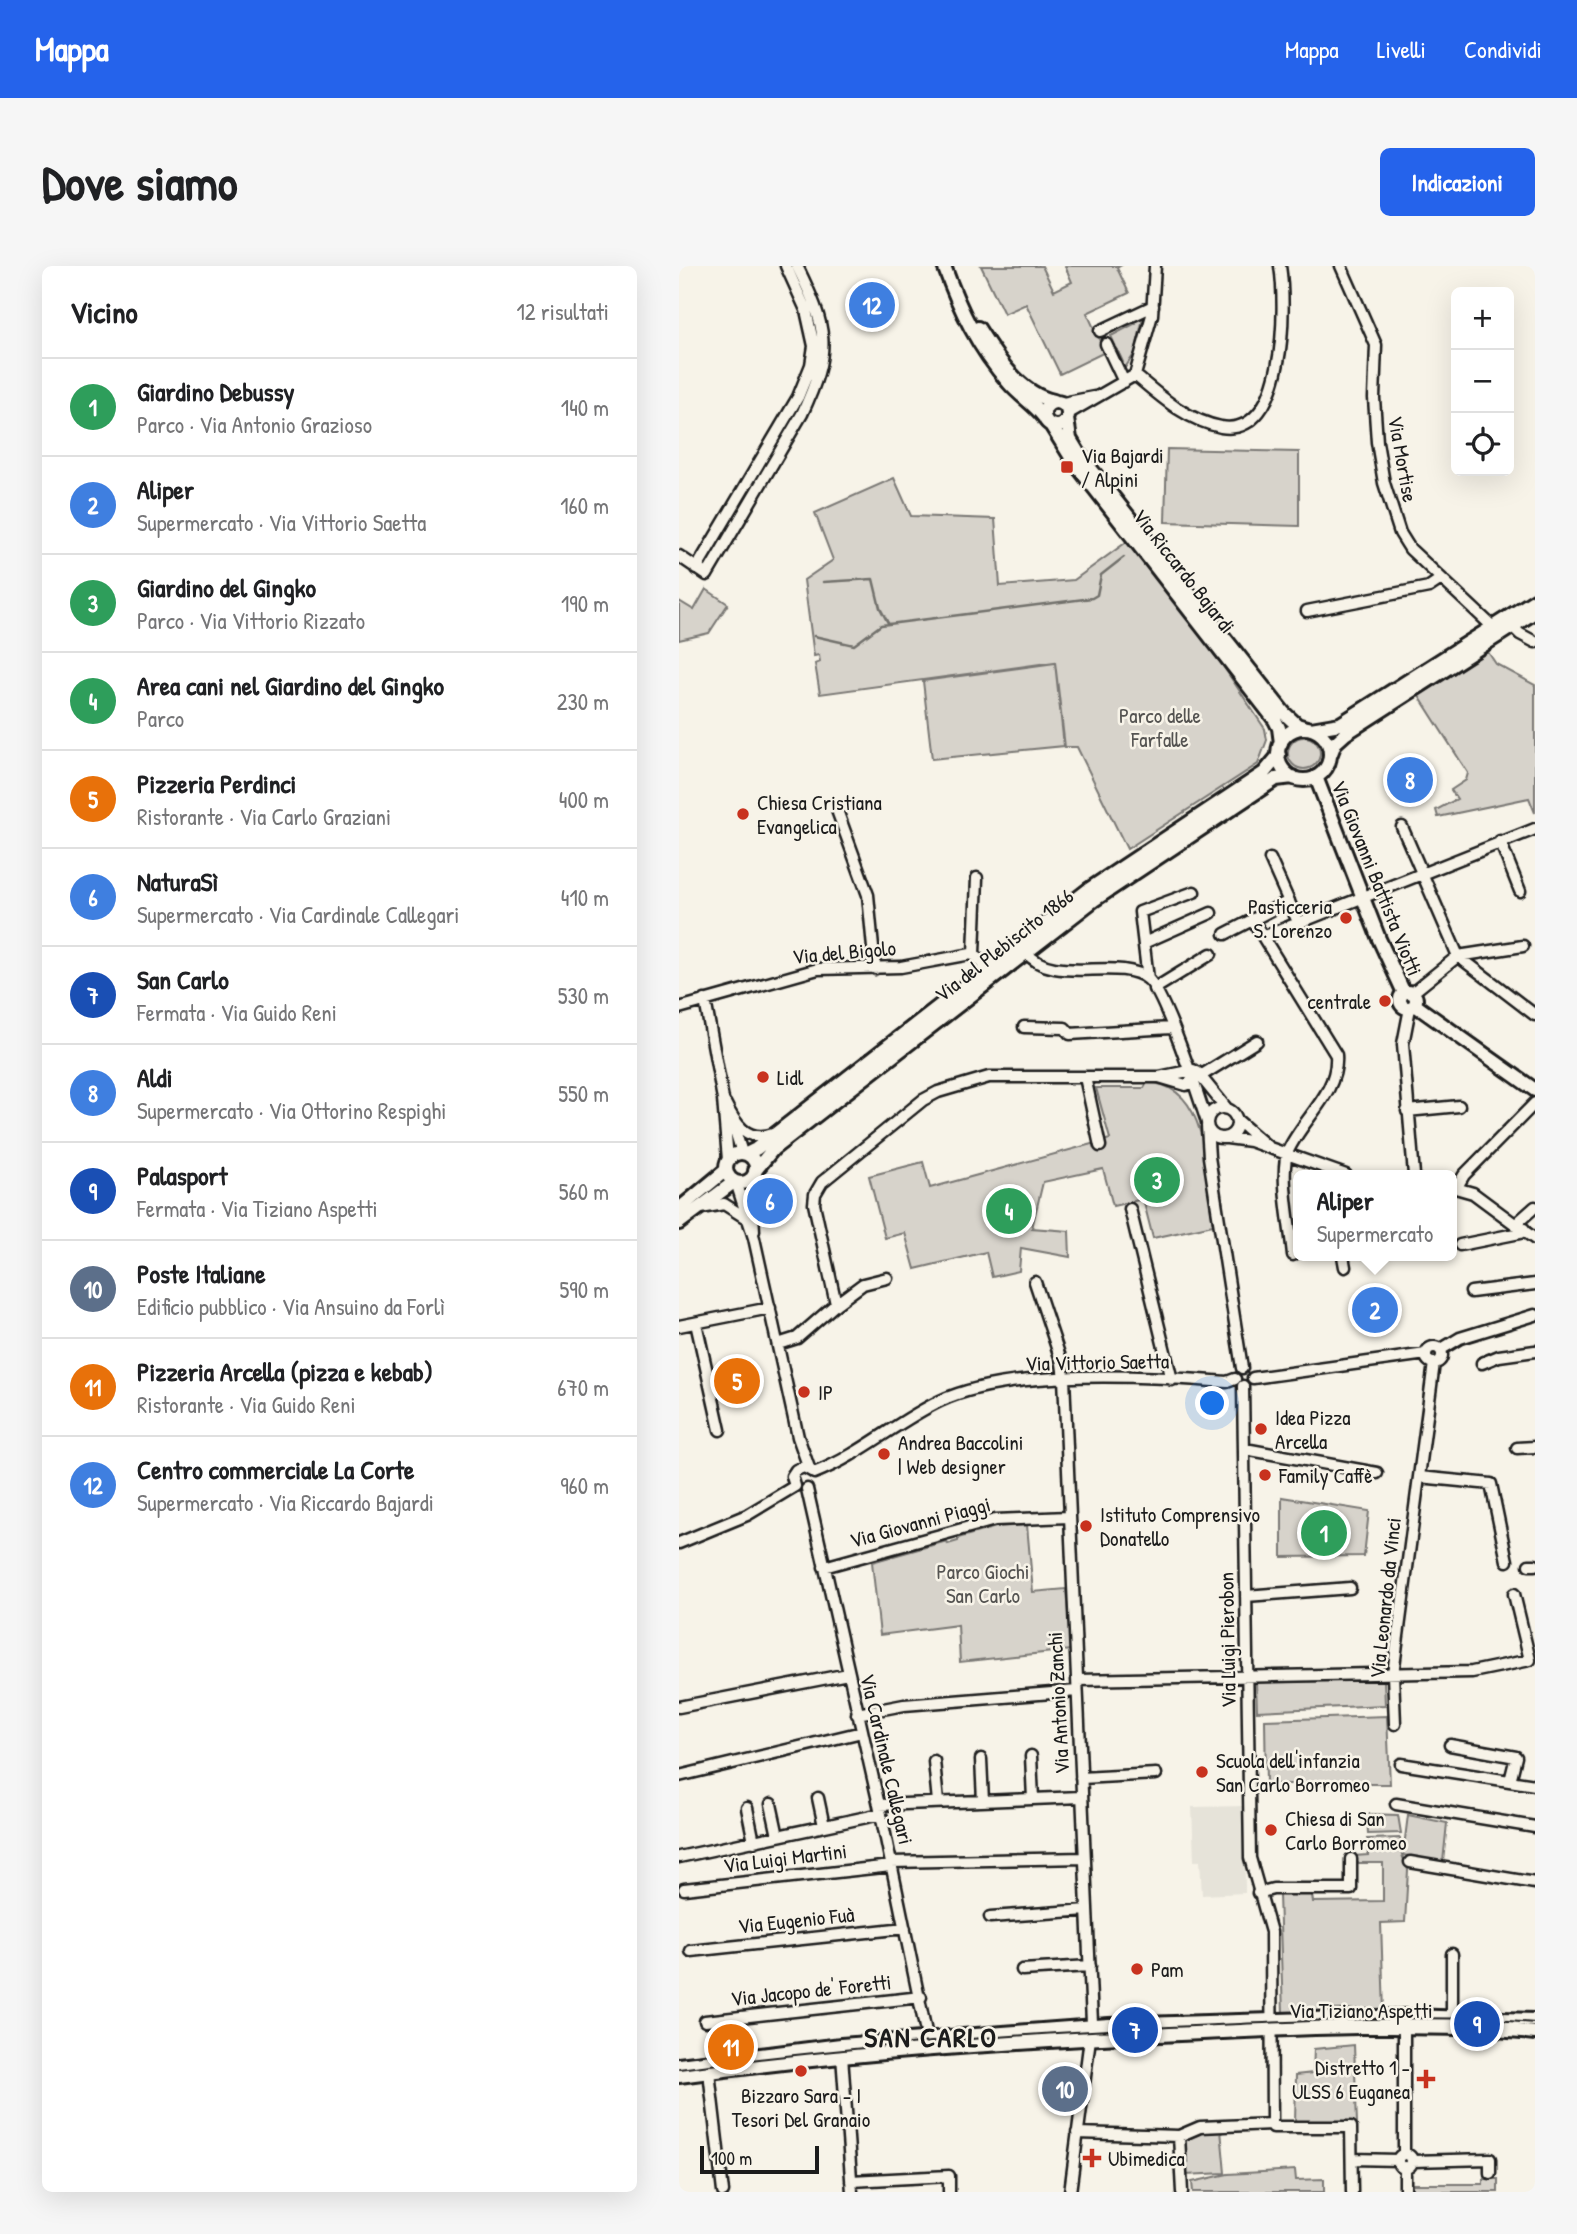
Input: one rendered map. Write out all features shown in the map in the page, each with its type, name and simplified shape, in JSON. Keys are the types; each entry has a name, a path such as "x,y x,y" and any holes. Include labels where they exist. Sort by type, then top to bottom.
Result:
{"street":[{"path":"786,266 819,347"},
{"path":"679,556 707,575 763,480 810,384 819,347 818,315 797,266"},
{"name":"Via Riccardo Bajardi","path":"944,266 962,313 980,347 1011,386 1047,421 1074,462 1275,720 1279,728 1280,749"},
{"path":"953,266 971,315 998,356 1031,391 1063,409"},
{"path":"1063,409 1060,425 1047,421 1046,407 1063,409 1095,397 1135,374 1153,306 1155,266"},
{"path":"1135,374 1177,408 1199,420 1233,426 1256,414 1267,402 1279,353 1280,266"},
{"name":"Via Mortise","path":"1341,266 1376,345 1374,398 1377,442 1393,515 1410,549 1493,627"},
{"path":"1100,331 1153,306"},
{"path":"1106,344 1124,382"},
{"path":"696,569 810,384"},
{"name":"Via Riccardo Bajardi","path":"1063,409 1070,439 1079,454 1284,713 1297,725 1309,728"},
{"path":"754,473 763,480"},
{"path":"1307,611 1429,587 1441,579"},
{"path":"1535,600 1340,724 1294,730 1280,749 1281,764 1293,777 1316,777 1325,769 1335,743 1345,734 1535,612"},
{"path":"1513,627 1535,642"},
{"path":"1309,728 1323,736 1330,756"},
{"name":"Via del Plebiscito 1866","path":"727,1165 777,1133 1108,875 1264,773 1280,749"},
{"name":"Via del Plebiscito 1866","path":"753,1175 773,1149 1138,868 1276,779 1293,777"},
{"name":"Via Giovanni Battista Viotti","path":"1316,777 1363,896 1410,1000 1402,1035 1413,1170"},
{"path":"838,813 868,895 875,969"},
{"path":"1402,827 1458,956 1535,1015"},
{"path":"1263,937 1535,829"},
{"path":"1500,841 1520,891"},
{"path":"1270,859 1298,922"},
{"path":"977,878 974,954 987,969"},
{"path":"1193,892 1140,912 1146,942 1148,979 1194,1075 1207,1124 1212,1134 1250,1141 1324,1170"},
{"path":"1225,934 1289,901"},
{"path":"1146,942 1211,913"},
{"path":"1252,919 1336,1055 1333,1080 1287,1156 1293,1255"},
{"path":"1523,946 1458,956 1410,1000 1535,1090"},
{"path":"1026,952 1050,966 1069,970 1131,971 1148,979"},
{"name":"Via del Bigolo","path":"679,1007 818,969 875,969 974,954"},
{"path":"1154,989 1211,954"},
{"path":"679,1543 747,1515 795,1486 807,1489 814,1483 807,1470 798,1437 754,1238 727,1165 723,1099 705,1000"},
{"path":"1024,1027 1065,1028 1070,1034 1171,1028"},
{"path":"836,1304 814,1204 815,1194 822,1182 932,1094 989,1077 1159,1077 1186,1085 1194,1075 1257,1041"},
{"path":"1194,1075 1237,1120 1270,1149"},
{"path":"1085,1077 1100,1146"},
{"path":"723,1099 740,1129 750,1135 777,1133"},
{"path":"1457,1184 1535,1103"},
{"path":"1407,1111 1459,1106"},
{"path":"1227,1109 1213,1112 1207,1124 1206,1137 1242,1368"},
{"path":"732,1117 744,1154 754,1161 754,1238"},
{"path":"1212,1167 1214,1151 1236,1130 1237,1120"},
{"path":"679,1209 727,1165"},
{"path":"679,1223 735,1182 753,1175"},
{"path":"1457,1188 1473,1193 1535,1239"},
{"path":"697,1209 724,1204 746,1219"},
{"path":"1460,1245 1520,1233 1521,1226 1535,1206"},
{"path":"1130,1209 1172,1380"},
{"path":"1344,1261 1345,1267"},
{"path":"778,1344 797,1338 863,1284 887,1278"},
{"name":"Via Antonio Zanchi","path":"1035,1282 1062,1363 1064,1378 1068,1517 1090,1966 1091,2033 1070,2192"},
{"path":"1471,1292 1535,1284"},
{"path":"679,1326 770,1308"},
{"path":"1242,1368 1236,1372 1239,1383 1253,1378 1426,1354 1433,1348 1440,1350 1460,1338 1535,1315"},
{"path":"696,1323 720,1430"},
{"path":"1426,1354 1428,1360 1434,1363 1440,1360 1440,1350"},
{"path":"1482,1363 1499,1356 1535,1351"},
{"name":"Via Leonardo da Vinci","path":"1395,1724 1393,1674 1434,1363"},
{"path":"1242,1368 1251,1371 1253,1378"},
{"name":"Via Vittorio Saetta","path":"807,1470 923,1410 956,1395 989,1386 1064,1378 1239,1383"},
{"name":"Via Luigi Pierobon","path":"1179,2136 1200,2126 1272,2124 1271,1932 1249,1858 1245,1449 1239,1383"},
{"path":"1517,1448 1535,1447"},
{"path":"1245,1449 1377,1473"},
{"path":"795,1486 792,1476 807,1470"},
{"path":"1419,1477 1490,1484 1507,1561"},
{"name":"Via Cardinale Callegari","path":"807,1489 921,1997 927,2038"},
{"name":"Via Giovanni Piaggi","path":"824,1567 995,1520 1068,1517"},
{"path":"1246,1596 1350,1588"},
{"path":"857,1714 904,1705 1077,1685 1247,1676 1472,1672 1530,1660 1514,1594"},
{"path":"679,1707 848,1674"},
{"path":"679,1776 862,1732"},
{"path":"1450,1745 1516,1757 1510,1782"},
{"path":"1031,1756 1033,1799"},
{"path":"981,1759 983,1801"},
{"path":"934,1760 937,1802"},
{"path":"1401,1764 1535,1785"},
{"path":"1081,1778 1157,1774"},
{"path":"679,1857 824,1826 880,1810 937,1802 1081,1797"},
{"path":"818,1798 824,1826"},
{"path":"771,1804 778,1836"},
{"path":"1396,1804 1535,1827"},
{"path":"747,1808 754,1842"},
{"name":"Via Luigi Martini","path":"684,1889 891,1864 1085,1858"},
{"path":"1258,1893 1273,1889 1352,1889 1351,1859"},
{"path":"1410,1862 1535,1883"},
{"path":"990,1917 1087,1910"},
{"name":"Via Eugenio Fuà","path":"691,1951 905,1928"},
{"path":"1452,1954 1452,2017"},
{"path":"1021,1969 1090,1966"},
{"name":"Via Jacopo de' Foretti","path":"705,2021 921,1997"},
{"name":"Via Tiziano Aspetti","path":"1273,2024 1452,2017 1535,2020"},
{"path":"679,2065 807,2048 927,2038 1273,2024"},
{"name":"Via Tiziano Aspetti","path":"1273,2024 1535,2033"},
{"path":"1404,2028 1405,2192"},
{"path":"679,2076 842,2056 1091,2033"},
{"path":"842,2056 851,2187 949,2176 949,2192"},
{"path":"709,2072 723,2192"},
{"path":"1273,2127 1351,2127 1352,2192"},
{"path":"1077,2133 1179,2136 1182,2192"},
{"path":"1352,2159 1490,2159 1490,2173"}],"shaded area":[{"path":"1244,1806 1245,1893 1202,1895 1200,1861 1194,1861 1192,1807"}],"green space":[{"path":"981,266 1042,266 1054,291 1072,282 1065,266 1120,266 1117,268 1129,293 1087,313 1105,352 1060,374 1026,304 1004,314"},
{"path":"1144,314 1135,353 1122,372 1119,366 1123,362 1111,336 1136,323 1134,318"},
{"path":"1167,449 1299,452 1299,526 1165,522"},
{"name":"Parco delle Farfalle","path":"894,478 911,516 995,519 1000,586 1074,580 1128,541 1223,666 1265,729 1267,740 1258,764 1127,849 1077,747 1065,747 1055,662 820,694 815,664 820,662 819,655 814,656 804,580 833,560 815,513"},
{"path":"706,589 728,604 709,633 679,640 679,601 694,610"},
{"path":"1488,652 1496,664 1535,685 1535,813 1529,798 1438,817 1436,810 1457,799 1451,790 1466,780 1468,773 1419,696"},
{"path":"1055,663 1064,746 932,759 923,681"},
{"path":"1304,737 1315,742 1320,753 1315,764 1304,769 1293,764 1288,753 1293,742"},
{"path":"1147,1083 1168,1087 1183,1099 1194,1116 1206,1159 1213,1225 1153,1238 1143,1199 1113,1206 1103,1169 1043,1182 1032,1228 1069,1231 1070,1257 1021,1248 1019,1271 992,1277 986,1252 915,1269 905,1233 885,1238 869,1176 923,1162 930,1188 1110,1139 1096,1088 1144,1088"},
{"path":"1282,1497 1369,1511 1364,1556 1282,1557"},
{"name":"Parco Giochi San Carlo","path":"1027,1525 1033,1592 1066,1589 1071,1650 960,1662 958,1625 880,1635 872,1562 947,1541 948,1544 958,1541 958,1538 996,1527"},
{"path":"1384,1680 1385,1705 1257,1711 1256,1682"},
{"path":"1387,1716 1390,1784 1266,1784 1265,1720"},
{"path":"1367,1814 1398,1815 1401,1833 1368,1834"},
{"path":"1408,1815 1447,1823 1443,1862 1403,1855"},
{"path":"1400,1838 1402,1855 1408,1870 1405,1922 1381,1923 1384,2012 1283,2013 1279,1895 1312,1895 1313,1902 1383,1901 1383,1863 1354,1863 1354,1856 1368,1855 1367,1839"},
{"path":"1354,2045 1357,2123 1295,2124 1296,2075 1313,2073 1314,2049"},
{"path":"1199,2130 1221,2130 1225,2173 1185,2175 1183,2138"},
{"path":"1295,2170 1296,2180 1324,2179 1324,2192 1193,2192 1192,2182 1228,2174"},
{"path":"1483,2179 1498,2179 1498,2192 1412,2192 1412,2184 1483,2184"}],"waterway":[{"path":"814,636 854,645 881,625 1092,598 1097,595 1101,575 1124,557"},
{"path":"823,582 873,579 880,608 888,623"}],"tram line":[{"path":"679,2069 880,2046 1082,2031 1376,2019 1535,2023"}],"place":[{"name":"Centro commerciale La Corte","path":"872,305"},
{"name":"Via Bajardi / Alpini","path":"1067,467"},
{"name":"Aldi","path":"1410,780"},
{"name":"Chiesa Cristiana Evangelica","path":"743,814"},
{"name":"Pasticceria S. Lorenzo","path":"1346,918"},
{"name":"centrale","path":"1385,1001"},
{"name":"Lidl","path":"763,1077"},
{"name":"Giardino del Gingko","path":"1157,1180"},
{"name":"NaturaSì","path":"770,1201"},
{"name":"Area cani nel Giardino del Gingko","path":"1009,1211"},
{"name":"Aliper","path":"1375,1310"},
{"name":"Pizzeria Perdinci","path":"737,1381"},
{"name":"IP","path":"804,1392"},
{"name":"Idea Pizza Arcella","path":"1261,1429"},
{"name":"Andrea Baccolini | Web designer","path":"884,1454"},
{"name":"Family Caffè","path":"1265,1475"},
{"name":"Istituto Comprensivo Donatello","path":"1086,1526"},
{"name":"Giardino Debussy","path":"1324,1533"},
{"name":"Scuola dell'infanzia San Carlo Borromeo","path":"1202,1772"},
{"name":"Chiesa di San Carlo Borromeo","path":"1271,1830"},
{"name":"Pam","path":"1137,1969"},
{"name":"Palasport","path":"1477,2024"},
{"name":"San Carlo","path":"1135,2030"},
{"name":"Pizzeria Arcella (pizza e kebab)","path":"731,2047"},
{"name":"Bizzaro Sara - I Tesori Del Granaio","path":"801,2071"},
{"name":"Distretto 1 - ULSS 6 Euganea","path":"1426,2079"},
{"name":"Poste Italiane","path":"1065,2089"},
{"name":"Ubimedica","path":"1092,2158"}],"district":[{"name":"SAN CARLO","path":"931,2037"}]}
